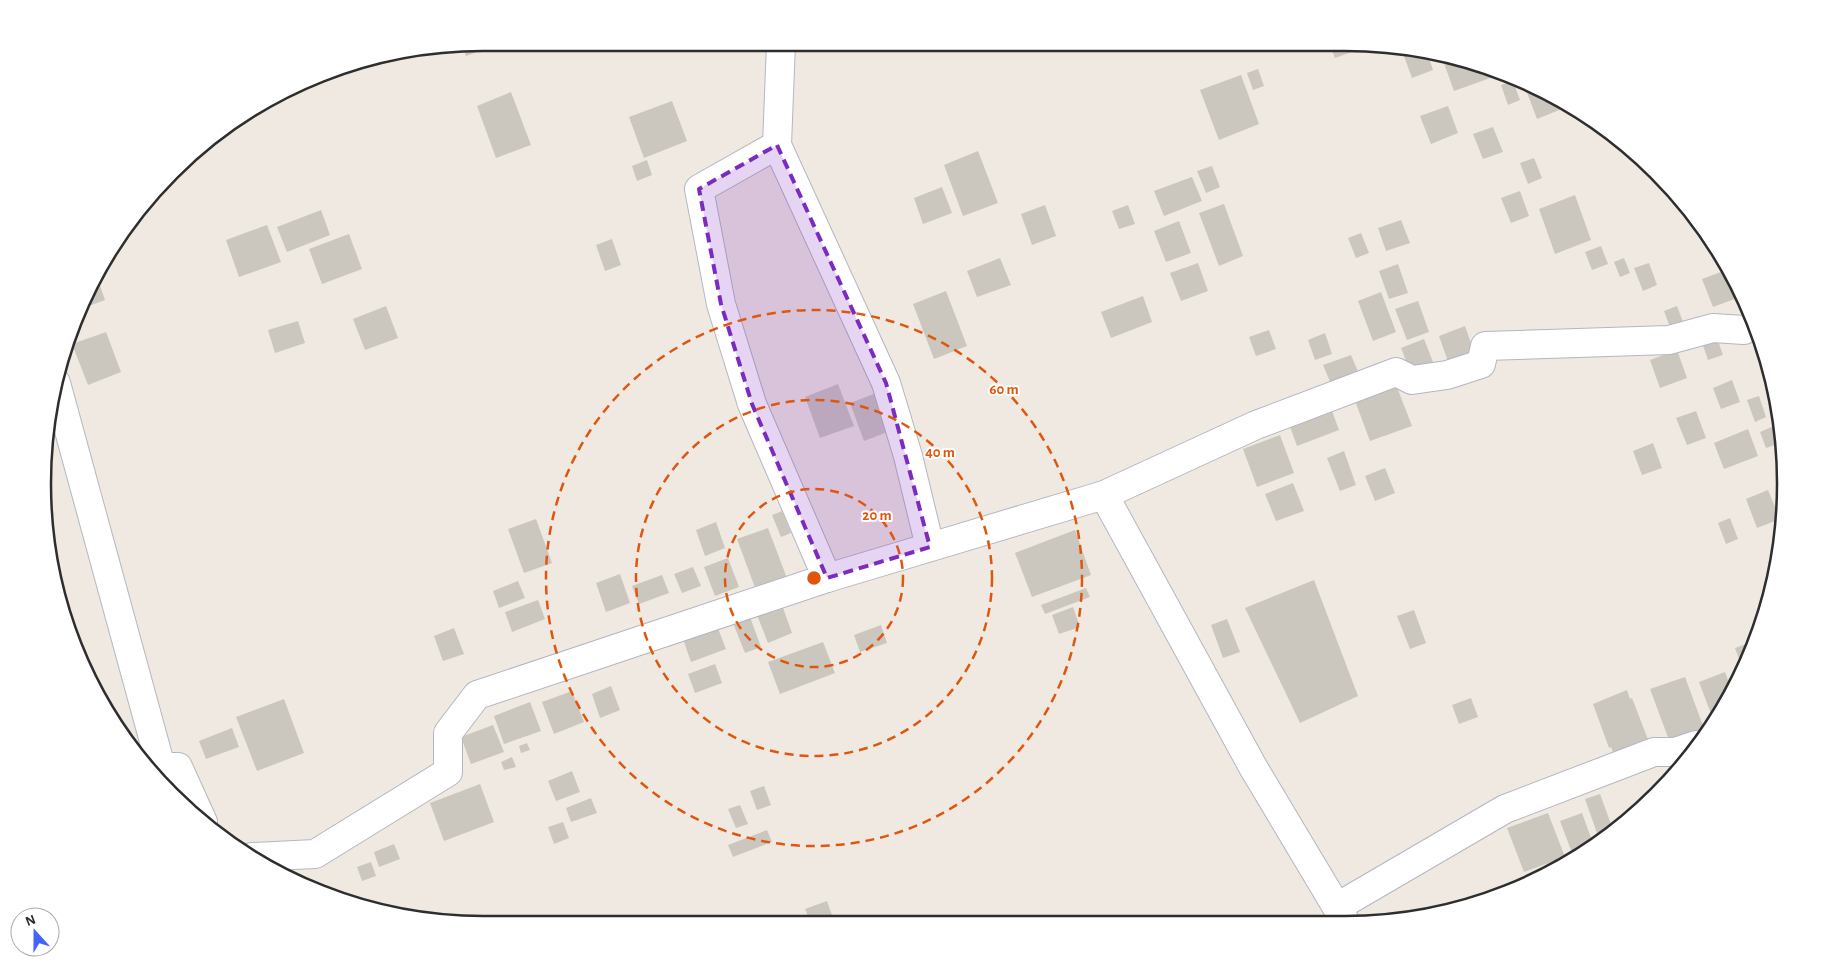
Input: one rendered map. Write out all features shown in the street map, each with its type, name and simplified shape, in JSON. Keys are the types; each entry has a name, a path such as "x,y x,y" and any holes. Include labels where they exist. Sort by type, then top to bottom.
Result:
{"street":[{"path":"781,51 777,144 886,383 908,456 930,547"},
{"path":"777,144 699,189 721,304 752,404 827,578"},
{"path":"264,856 315,854 448,772 448,733 478,695 827,578 1104,495 1256,425 1396,372 1412,380 1447,374 1480,364 1485,346 1669,340 1713,328 1744,330"},
{"path":"60,398 150,758"},
{"path":"1104,495 1253,767 1341,914 1505,808 1654,752 1675,752 1686,748"},
{"path":"159,769 178,767 196,806"}],"highlighted area":[{"path":"777,145 886,383 930,547 827,578 752,404 721,304 699,189"}],"building":[{"path":"479,51 466,56 464,52"},
{"path":"1332,51 1354,51 1335,58"},
{"path":"1404,55 1430,60 1433,70 1412,78"},
{"path":"1444,63 1492,77 1454,91"},
{"path":"1258,69 1264,86 1253,90 1247,73"},
{"path":"1241,75 1259,124 1219,140 1200,90"},
{"path":"1507,83 1515,86 1520,100 1508,105 1501,85"},
{"path":"511,92 531,145 496,158 477,106"},
{"path":"1527,92 1561,109 1537,119"},
{"path":"672,101 687,141 644,158 629,117"},
{"path":"1448,106 1458,133 1431,144 1420,116"},
{"path":"1493,127 1503,152 1483,159 1473,134"},
{"path":"978,151 998,203 963,216 944,165"},
{"path":"1534,158 1542,178 1528,184 1520,163"},
{"path":"647,160 652,175 637,181 632,166"},
{"path":"1212,166 1220,187 1206,193 1197,171"},
{"path":"1192,177 1202,201 1164,216 1154,191"},
{"path":"942,187 952,213 923,224 914,198"},
{"path":"1520,191 1529,216 1511,223 1501,198"},
{"path":"1575,195 1591,240 1555,254 1539,209"},
{"path":"1224,204 1243,256 1219,266 1199,213"},
{"path":"1045,205 1056,236 1032,245 1021,214"},
{"path":"1128,205 1135,224 1119,229 1112,211"},
{"path":"321,210 330,235 287,252 277,227"},
{"path":"1401,220 1410,243 1386,251 1378,228"},
{"path":"1179,221 1191,253 1166,262 1154,231"},
{"path":"267,225 281,262 239,277 226,240"},
{"path":"1361,233 1369,253 1356,258 1348,238"},
{"path":"349,234 362,269 322,284 309,249"},
{"path":"612,239 621,265 605,271 596,245"},
{"path":"1601,246 1608,264 1592,270 1585,252"},
{"path":"1000,258 1011,285 977,297 967,271"},
{"path":"1624,258 1630,273 1620,277 1614,262"},
{"path":"1198,263 1208,291 1181,301 1170,273"},
{"path":"1649,263 1657,285 1643,291 1634,268"},
{"path":"1398,264 1408,293 1389,299 1379,271"},
{"path":"1721,272 1735,299 1713,307 1702,279"},
{"path":"100,285 105,300 90,306"},
{"path":"946,291 967,346 934,359 913,304"},
{"path":"1381,292 1396,332 1373,341 1358,301"},
{"path":"1143,296 1152,322 1111,338 1101,312"},
{"path":"1418,301 1429,332 1407,340 1395,309"},
{"path":"386,306 398,338 365,350 353,319"},
{"path":"1677,306 1686,330 1673,335 1664,311"},
{"path":"298,321 305,343 275,353 268,330"},
{"path":"1465,326 1477,360 1451,370 1439,336"},
{"path":"1269,330 1276,349 1256,356 1249,337"},
{"path":"106,332 121,372 88,385 73,347 75,343"},
{"path":"1715,332 1723,355 1708,360 1700,337"},
{"path":"1325,333 1332,354 1315,360 1308,340"},
{"path":"1424,339 1433,362 1410,371 1401,348"},
{"path":"1677,350 1687,378 1660,388 1650,360"},
{"path":"1351,355 1359,374 1331,384 1323,365"},
{"path":"1732,380 1740,402 1721,409 1713,388"},
{"path":"1395,382 1412,426 1370,441 1354,398"},
{"path":"838,384 854,426 820,438 805,397"},
{"path":"879,392 893,430 864,441 850,403"},
{"path":"1759,396 1766,417 1755,422 1747,400"},
{"path":"1330,406 1339,430 1297,446 1288,421"},
{"path":"1696,411 1706,438 1687,445 1676,418"},
{"path":"1773,426 1775,445 1766,448 1760,432"},
{"path":"1748,429 1758,456 1724,469 1714,443"},
{"path":"1280,435 1294,473 1257,487 1243,449"},
{"path":"1653,443 1662,468 1642,475 1633,451"},
{"path":"1344,451 1356,485 1340,491 1327,458"},
{"path":"1385,468 1395,493 1375,501 1365,476"},
{"path":"1293,483 1304,511 1276,521 1265,494"},
{"path":"1768,490 1776,510 1775,521 1757,528 1746,499"},
{"path":"782,511 791,533 781,537 772,515"},
{"path":"1730,518 1738,539 1726,544 1718,523"},
{"path":"536,519 552,563 524,573 508,529"},
{"path":"716,522 725,548 705,556 696,530"},
{"path":"768,528 788,581 757,593 737,539"},
{"path":"1075,530 1091,575 1032,597 1015,553"},
{"path":"728,558 739,587 715,596 704,567"},
{"path":"693,567 701,586 682,593 674,574"},
{"path":"620,574 630,603 606,612 596,583"},
{"path":"662,575 669,593 639,604 632,586"},
{"path":"1314,580 1358,696 1300,723 1245,608"},
{"path":"518,581 525,598 499,608 493,591"},
{"path":"1086,588 1090,597 1045,614 1041,605"},
{"path":"538,600 545,619 512,632 505,612"},
{"path":"782,605 792,633 768,643 757,615"},
{"path":"1073,607 1080,627 1059,634 1052,615"},
{"path":"1414,610 1426,643 1410,649 1397,616"},
{"path":"750,617 761,647 745,653 733,623"},
{"path":"1227,619 1240,652 1223,658 1211,625"},
{"path":"881,625 887,643 860,652 854,635"},
{"path":"717,626 726,649 691,662 683,639"},
{"path":"454,628 464,654 443,661 434,636"},
{"path":"823,642 835,673 780,694 768,662"},
{"path":"1746,644 1739,659 1735,648"},
{"path":"715,664 722,683 695,693 688,674"},
{"path":"1725,672 1729,682 1711,713 1699,682"},
{"path":"1685,677 1703,725 1691,741 1672,748 1650,689"},
{"path":"611,686 620,710 600,718 592,694"},
{"path":"1627,690 1649,742 1614,755 1611,747 1609,748 1593,704"},
{"path":"572,691 584,722 554,734 542,702"},
{"path":"1471,698 1478,717 1459,724 1452,705"},
{"path":"284,699 304,753 257,771 236,717"},
{"path":"530,702 541,731 504,744 494,716"},
{"path":"493,725 504,752 471,764 461,737"},
{"path":"232,728 239,747 206,759 199,741"},
{"path":"527,743 530,750 521,753 519,746"},
{"path":"512,757 516,767 504,770 501,762"},
{"path":"572,771 580,792 556,801 548,781"},
{"path":"480,784 494,822 444,841 430,803"},
{"path":"764,786 771,805 757,810 750,791"},
{"path":"1600,794 1611,824 1600,832 1597,833 1585,799"},
{"path":"591,798 597,813 571,822 566,808"},
{"path":"740,805 748,824 736,828 728,809"},
{"path":"1548,813 1565,856 1524,872 1507,828"},
{"path":"1582,813 1591,838 1572,851 1560,821"},
{"path":"563,822 569,838 554,844 548,827"},
{"path":"767,830 772,842 733,857 728,845"},
{"path":"394,844 400,859 379,867 374,852"},
{"path":"371,862 376,876 362,881 357,867"},
{"path":"827,901 832,916 808,916 805,909"}]}
